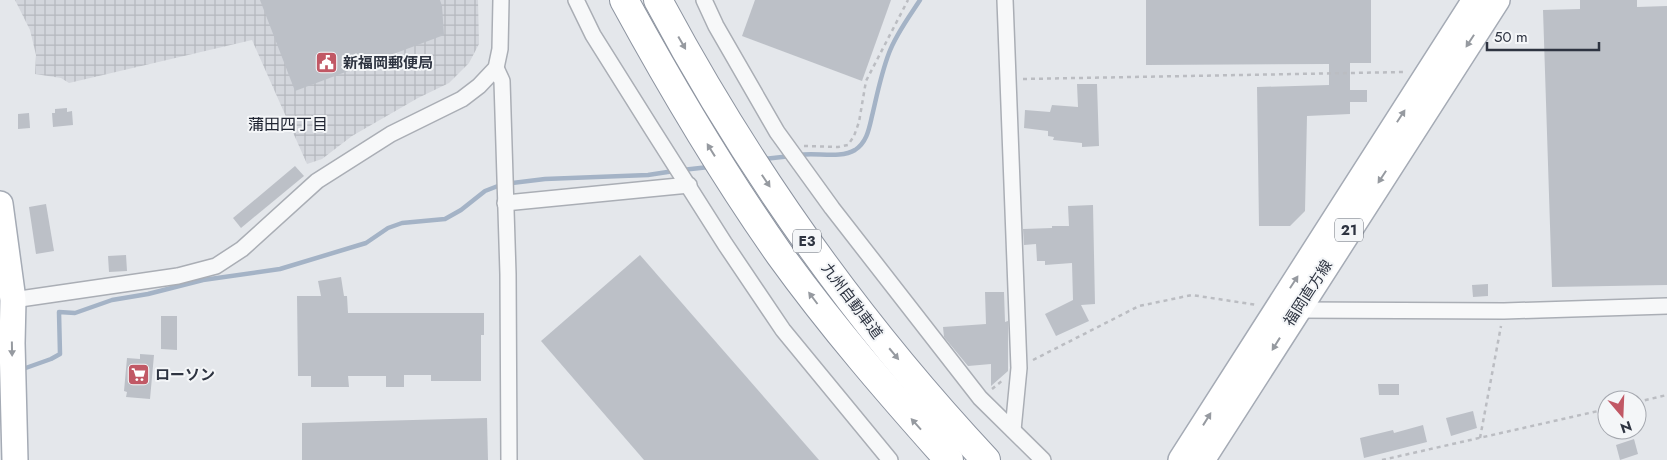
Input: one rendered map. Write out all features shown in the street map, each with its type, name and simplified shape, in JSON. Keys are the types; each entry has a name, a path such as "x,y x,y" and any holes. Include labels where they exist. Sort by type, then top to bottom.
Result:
{"highway":[{"name":"九州自動車道","path":"624,0 682,105 735,190 781,257 846,342 949,460"},
{"name":"九州自動車道","path":"658,0 708,88 761,174 806,240 869,324 924,391 986,460"}],"main road":[{"name":"福岡直方線","path":"1202,460 1287,309 1424,79 1475,0"},
{"name":"福岡直方線","path":"1181,460 1287,309 1497,0"},
{"path":"0,204 13,300 12,343 15,460"}],"street":[{"path":"13,300 178,276 216,266 242,249 317,181 391,134 462,99 478,86 496,68 500,49 501,0"},
{"path":"576,0 593,35 725,244 783,330 890,460"},
{"path":"704,0 716,26 777,132 868,256 980,398 1043,460"},
{"path":"1005,0 1019,368 1013,430"},
{"path":"496,68 502,81 506,203 509,460"},
{"path":"506,203 689,185"},
{"path":"1287,309 1504,311 1667,306"}],"path":[{"path":"788,146 838,147 848,145 854,136 859,122 866,81 908,0"},
{"path":"1007,79 1408,72 1424,79"},
{"path":"980,398 1019,368 1139,306 1192,295 1287,309"},
{"path":"1480,438 1504,311"},
{"path":"1647,400 1667,395"},
{"path":"1382,460 1597,411"}],"shaded area":[{"path":"15,0 478,0 479,44 469,63 449,83 418,98 352,136 322,159 307,164 252,40 69,83 61,78 35,74 36,55 30,30"}],"building":[{"name":"新福岡郵便局","path":"260,0 440,0 444,35 295,91"},
{"path":"755,0 891,0 862,81 742,36"},
{"path":"1146,0 1371,0 1371,63 1350,63 1350,90 1367,90 1367,102 1350,102 1350,114 1307,116 1305,211 1290,226 1259,226 1257,87 1329,85 1329,64 1146,65"},
{"path":"1580,0 1637,0 1637,7 1667,6 1667,285 1552,287 1543,10 1580,9"},
{"path":"1077,84 1097,84 1099,146 1082,147 1082,143 1053,140 1054,137 1048,136 1048,131 1024,128 1025,110 1050,112 1052,105 1078,107"},
{"path":"67,108 67,112 72,111 73,125 53,127 52,113 55,113 55,109"},
{"path":"29,113 30,128 18,129 18,114"},
{"path":"295,166 304,176 241,228 233,218"},
{"path":"46,204 54,251 36,254 29,207"},
{"path":"1093,205 1095,304 1081,305 1089,321 1056,336 1045,314 1073,300 1072,263 1045,265 1045,261 1037,261 1036,244 1024,245 1023,229 1069,226 1068,206"},
{"path":"126,255 127,271 109,272 108,256"},
{"path":"640,255 819,460 644,460 541,341"},
{"path":"341,277 344,296 347,296 348,313 484,313 484,335 481,335 481,381 431,381 431,375 404,375 404,387 386,387 386,376 348,376 349,387 311,387 311,376 298,376 297,296 321,296 318,281"},
{"path":"1488,284 1488,296 1473,297 1472,285"},
{"path":"985,292 1004,292 1005,322 1008,321 1008,371 991,386 991,364 968,366 944,337 943,327 986,324"},
{"path":"161,316 177,316 177,350 161,349"},
{"name":"ローソン","path":"140,354 154,355 150,399 126,397 127,392 124,391 127,358 140,359"},
{"path":"1378,384 1399,384 1399,395 1379,395"},
{"path":"1473,411 1477,428 1451,436 1446,418"},
{"path":"487,418 488,460 302,460 302,423"},
{"path":"1423,425 1427,442 1364,458 1360,438 1393,430 1394,433"},
{"path":"1634,440 1638,454 1620,460 1616,445"}],"waterway":[{"path":"799,155 835,155 849,153 859,147 865,139 868,130 889,53 899,32 920,0"},
{"path":"764,159 791,156"},
{"path":"682,170 709,167"},
{"path":"20,370 60,354 59,312 75,313 112,300 148,294 203,280 280,269 366,243 388,228 402,223 445,219 461,210 485,191 503,184 545,179 648,175 674,171"}],"place":[{"name":"新福岡郵便局","path":"327,63"},
{"name":"ローソン","path":"139,375"}],"district":[{"name":"蒲田四丁目","path":"288,124"}]}
